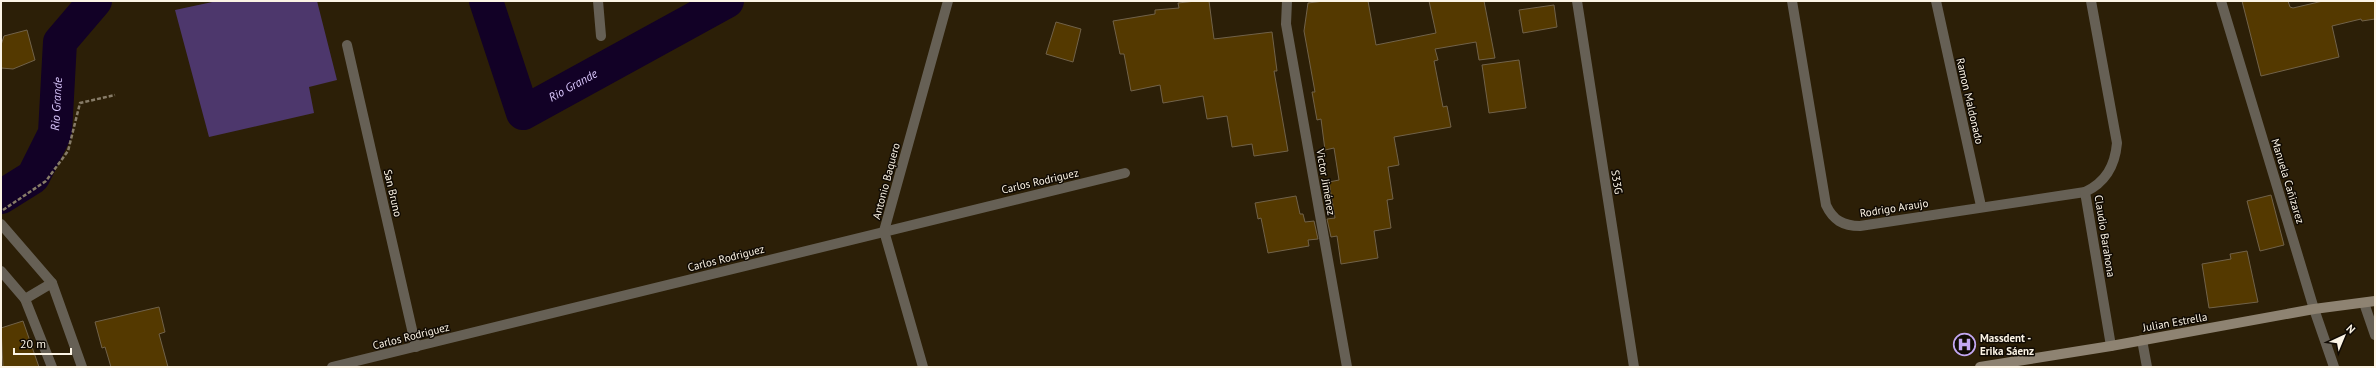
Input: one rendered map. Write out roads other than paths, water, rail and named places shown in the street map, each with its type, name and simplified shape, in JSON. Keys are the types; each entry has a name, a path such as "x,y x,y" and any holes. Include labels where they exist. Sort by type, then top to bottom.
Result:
{"street":[{"path":"598,1 601,36"},
{"name":"Antonio Baquero","path":"923,367 884,231 948,1"},
{"name":"Victor Jiménez","path":"1287,1 1286,24 1346,367"},
{"name":"S33G","path":"1577,1 1634,367"},
{"name":"Rodrigo Araujo","path":"1792,1 1826,205 1836,219 1847,225 1860,226 1981,206 2085,192"},
{"name":"Ramon Maldonado","path":"1936,1 1981,206"},
{"name":"Claudio Barahona","path":"2091,1 2117,143 2115,158 2107,176 2097,186 2085,192 2111,346"},
{"name":"Manuela Cañizarez","path":"2220,1 2314,309 2334,367"},
{"name":"San Bruno","path":"347,45 416,347"},
{"name":"Carlos Rodriguez","path":"332,367 1125,173"},
{"path":"1,224 52,284 82,367"},
{"path":"1,271 25,299 52,367"},
{"path":"25,299 52,284"},
{"name":"Julian Estrella","path":"1980,367 2111,346 2314,309 2375,301"},
{"path":"2364,303 2375,335"},
{"path":"2142,340 2147,367"}],"waterway":[{"name":"Rio Grande","path":"1,197 33,177 55,133 60,42 95,1"},
{"name":"Rio Grande","path":"486,1 523,113 727,1"}],"place":[{"name":"Massdent - Erika Sáenz","path":"1964,344"}]}
